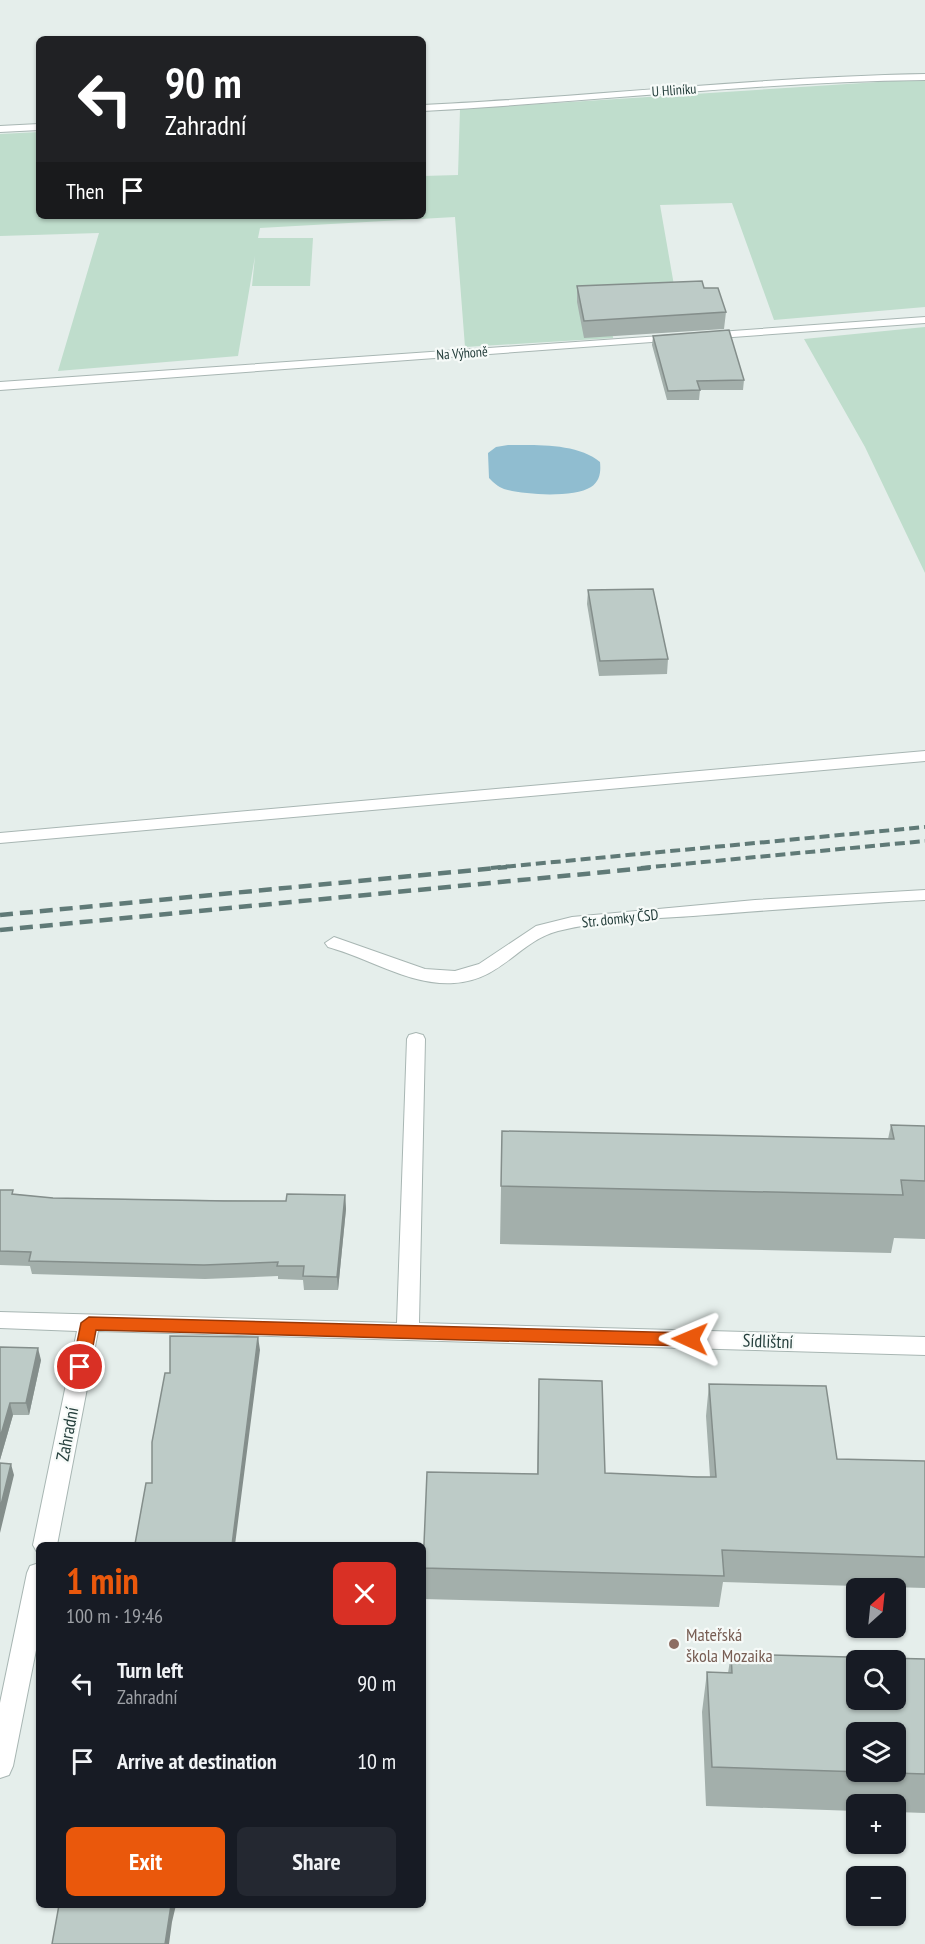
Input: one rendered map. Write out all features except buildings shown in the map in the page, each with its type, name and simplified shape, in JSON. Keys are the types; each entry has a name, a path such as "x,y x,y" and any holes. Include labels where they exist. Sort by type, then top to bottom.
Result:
{"street":[{"name":"U Hliníku","path":"426,108 556,101 854,78 925,77"},
{"path":"0,129 36,126"},
{"name":"Na Výhoně","path":"0,386 925,320"},
{"path":"0,838 925,756"},
{"name":"Str. domky ČSD","path":"334,943 352,946 403,969 432,976 456,977 495,966 551,926 705,909 925,895"},
{"path":"408,1332 416,1039"},
{"name":"Sídlištní","path":"0,1320 925,1346"},
{"name":"Zahradní","path":"46,1542 89,1323"},
{"path":"0,1766 36,1588"}],"green space":[{"path":"925,79 925,307 774,320 732,203 660,205 675,291 610,291 613,338 465,347 455,217 426,219 426,176 458,175 460,109"},
{"path":"36,132 36,219 420,219 260,228 258,238 313,238 310,286 252,286 255,256 238,356 58,371 99,233 0,236 0,134"},
{"path":"925,327 925,573 865,447 804,339"}],"water":[{"path":"556,446 580,451 600,462 599,476 591,487 573,493 535,494 504,489 489,478 488,453 496,447"}],"railway":[{"path":"491,868 925,827"},
{"path":"641,868 925,841"},
{"path":"0,915 507,867"},
{"path":"0,930 657,867"}],"place":[{"name":"Mateřská škola Mozaika","path":"674,1644"}],"route":[{"path":"80,1367 89,1323 690,1339"}]}
